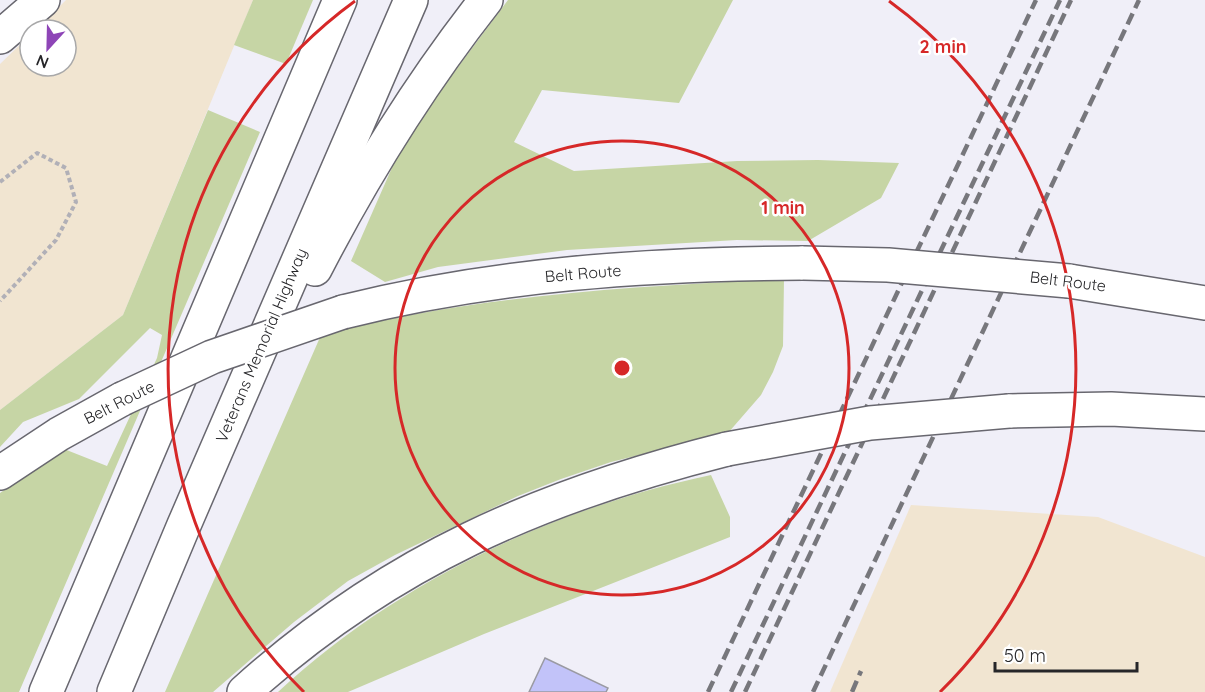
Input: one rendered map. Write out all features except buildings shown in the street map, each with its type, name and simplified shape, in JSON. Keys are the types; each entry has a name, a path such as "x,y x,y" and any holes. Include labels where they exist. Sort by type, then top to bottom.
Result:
{"main road":[{"path":"0,37 43,0"},
{"path":"46,692 340,0"},
{"name":"Veterans Memorial Highway","path":"114,692 411,0"},
{"path":"184,525 320,260 400,118 442,55 486,0"},
{"name":"Belt Route","path":"0,473 59,434 122,399 212,357 343,312 404,297 505,280 680,265 803,263 888,265 1069,281 1205,303"},
{"path":"244,692 324,625 412,569 473,536 602,483 727,449 870,423 1009,411 1111,409 1205,414"}],"path":[{"path":"0,182 37,153 66,168 76,202 56,240 0,301"}],"shaded area":[{"path":"66,0 253,0 123,315 0,410 0,64 18,47 18,78 78,78 78,18 48,18"},
{"path":"911,505 1098,517 1205,557 1205,692 830,692"}],"green space":[{"path":"253,0 313,0 286,64 234,45"},
{"path":"508,0 733,0 679,103 542,90 514,142 574,171 737,161 818,160 899,163 881,198 808,241 737,240 567,250 438,267 385,282 351,261 405,138"},
{"path":"208,110 260,132 19,692 0,692 0,493 64,449 107,466 157,358 162,335 150,328 79,399 23,422 0,447 0,410 123,315"},
{"path":"784,279 783,346 761,395 728,433 611,462 518,496 395,555 348,581 294,622 213,692 165,692 321,335 435,310 493,302 609,290"},
{"path":"711,475 730,517 730,537 484,634 348,692 278,692 324,652 373,616 425,584 480,555 536,529 594,507 652,489"}],"railway":[{"path":"708,692 1036,0"},
{"path":"731,692 1060,0"},
{"path":"745,692 1071,0"},
{"path":"813,692 1139,0"},
{"path":"852,692 861,671"}]}
